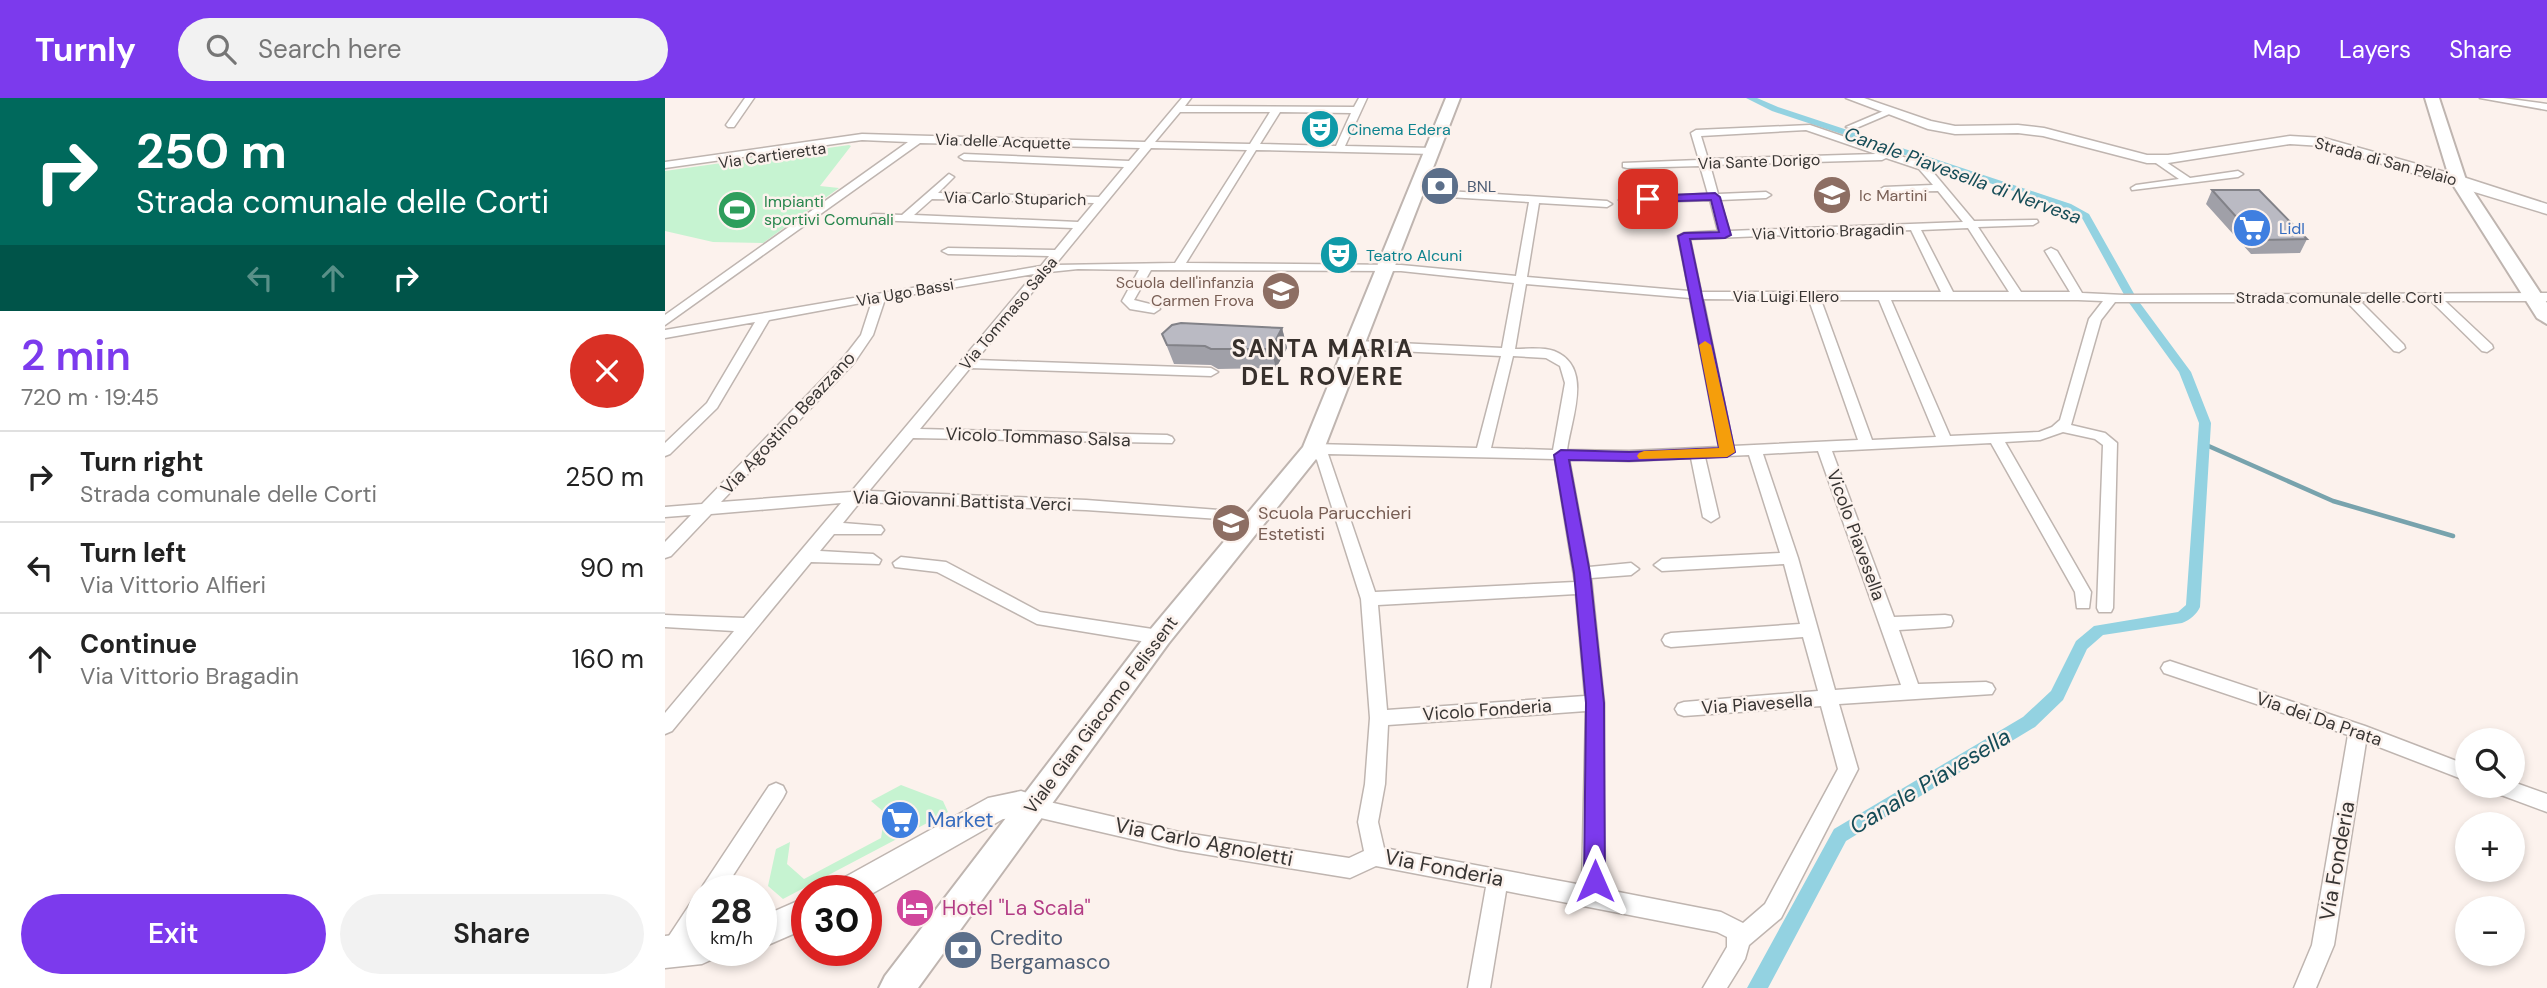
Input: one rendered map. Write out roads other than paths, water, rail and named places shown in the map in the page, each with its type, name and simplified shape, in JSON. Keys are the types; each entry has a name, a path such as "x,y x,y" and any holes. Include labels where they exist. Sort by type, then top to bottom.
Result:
{"main road":[{"name":"Viale Gian Giacomo Felissent","path":"898,988 1159,637 1313,449 1357,345 1453,98"},
{"path":"2431,98 2458,180 2541,297 2547,318"}],"street":[{"path":"731,125 750,98"},
{"name":"Via Tommaso Salsa","path":"665,726 1187,98"},
{"path":"1339,149 1363,98"},
{"path":"1444,98 1453,98"},
{"name":"Strada di San Pelaio","path":"1852,98 1928,125 1955,130 2018,129 2045,132 2138,157 2158,159 2279,141 2309,140 2336,145 2458,180 2547,209"},
{"path":"2484,98 2547,107"},
{"path":"1178,108 1357,110"},
{"path":"1179,267 1277,109"},
{"path":"1851,127 1889,112"},
{"path":"1725,235 1696,133 1800,126 1923,167 1972,226 2017,295"},
{"name":"Via Cartieretta","path":"665,168 835,145 868,144 877,137 918,140"},
{"name":"Via delle Acquette","path":"665,321 918,140 1433,151"},
{"path":"964,157 1132,164"},
{"name":"Via Sante Dorigo","path":"1627,166 1891,157"},
{"path":"2158,159 2187,180"},
{"path":"2136,188 2238,174"},
{"name":"Via Carlo Stuparich","path":"905,218 949,177"},
{"path":"1884,190 1940,188"},
{"path":"1416,192 1607,204"},
{"path":"1624,200 1766,195"},
{"name":"Via Carlo Stuparich","path":"929,196 1102,200"},
{"path":"1483,453 1508,352 1535,198"},
{"path":"873,217 1081,225"},
{"name":"Via Vittorio Bragadin","path":"1695,296 1684,236 2032,222"},
{"path":"1915,228 1948,295"},
{"path":"948,251 1058,253"},
{"path":"2051,251 2078,296"},
{"path":"1147,266 1128,301 1134,306 1154,309"},
{"name":"Via Ugo Bassi","path":"665,334 1045,268 1388,267"},
{"name":"Via Luigi Ellero","path":"1388,267 1695,296 2017,295 2143,299"},
{"name":"Via Agostino Beazzano","path":"665,552 859,347 872,325 880,296"},
{"path":"1695,296 1727,452"},
{"path":"1814,296 1867,445"},
{"path":"1883,296 1945,440"},
{"path":"2433,296 2487,348"},
{"path":"2349,297 2399,348"},
{"name":"Strada comunale delle Corti","path":"2143,299 2541,297"},
{"path":"1313,449 1561,455 1697,454 2040,436 2061,427 2069,415 2095,319 2118,299"},
{"path":"665,451 712,405 764,317"},
{"path":"1357,345 1549,354 1560,359 1569,369 1572,391 1561,455 1583,581 1595,703 1592,897"},
{"path":"966,364 1212,372"},
{"path":"2061,427 2100,436 2110,443 2105,608"},
{"name":"Vicolo Tommaso Salsa","path":"909,433 1167,440"},
{"path":"1995,438 2083,592 2083,604"},
{"name":"Vicolo Piavesella","path":"1824,447 1912,691"},
{"name":"Via Fonderia","path":"1313,449 1324,458 1369,599 1379,718 1375,785 1368,822 1375,856 1720,922 1735,930 1740,939"},
{"name":"Via Piavesella","path":"1740,939 1773,911 1848,769 1790,558 1755,451"},
{"path":"1697,454 1711,517"},
{"name":"Via Giovanni Battista Verci","path":"665,512 856,496 1025,502 1259,518"},
{"path":"829,528 876,530"},
{"path":"806,556 873,559"},
{"path":"1663,565 1790,558"},
{"path":"901,563 940,566 1038,618 1159,637"},
{"path":"1369,599 1583,581 1631,569"},
{"path":"665,621 749,625"},
{"name":"Vicolo Piavesella","path":"1888,624 1945,621"},
{"path":"1671,640 1810,630"},
{"name":"Via dei Da Prata","path":"2170,668 2358,731 2455,768"},
{"path":"1830,699 1912,691 1986,689"},
{"name":"Via Piavesella","path":"1684,709 1830,699"},
{"name":"Vicolo Fonderia","path":"1379,718 1595,703"},
{"name":"Via Fonderia","path":"2305,988 2323,945 2358,731"},
{"path":"722,875 776,792"},
{"path":"2525,795 2547,803"},
{"path":"877,875 998,807 1021,804 1032,807"},
{"name":"Via Carlo Agnoletti","path":"1032,807 1179,841 1350,868 1375,856"},
{"path":"961,827 981,824 990,826 1006,842"},
{"path":"1479,988 1499,878"},
{"path":"1714,988 1737,951 1740,939"}],"waterway":[{"name":"Canale Piavesella di Nervesa","path":"1750,98 1775,109 2068,206 2086,216 2132,300 2185,372 2205,423 2193,607 2182,617 2099,630 2081,645 2057,695 2029,722 1840,835 1757,988"},
{"path":"2204,444 2333,501 2453,536"}],"place":[{"name":"Cinema Edera","path":"1320,129"},
{"name":"BNL","path":"1440,186"},
{"name":"Ic Martini","path":"1832,195"},
{"name":"Impianti sportivi Comunali","path":"737,210"},
{"name":"Lidl","path":"2252,228"},
{"name":"Teatro Alcuni","path":"1339,255"},
{"name":"Scuola dell'infanzia Carmen Frova","path":"1281,291"},
{"name":"Scuola Parucchieri Estetisti","path":"1231,523"},
{"name":"Market","path":"900,820"},
{"name":"Hotel \"La Scala\"","path":"915,908"},
{"name":"Credito Bergamasco","path":"963,950"}],"district":[{"name":"SANTA MARIA DEL ROVERE","path":"1323,363"}],"water label":[{"name":"Canale Piavesella","path":"1930,781"}]}
